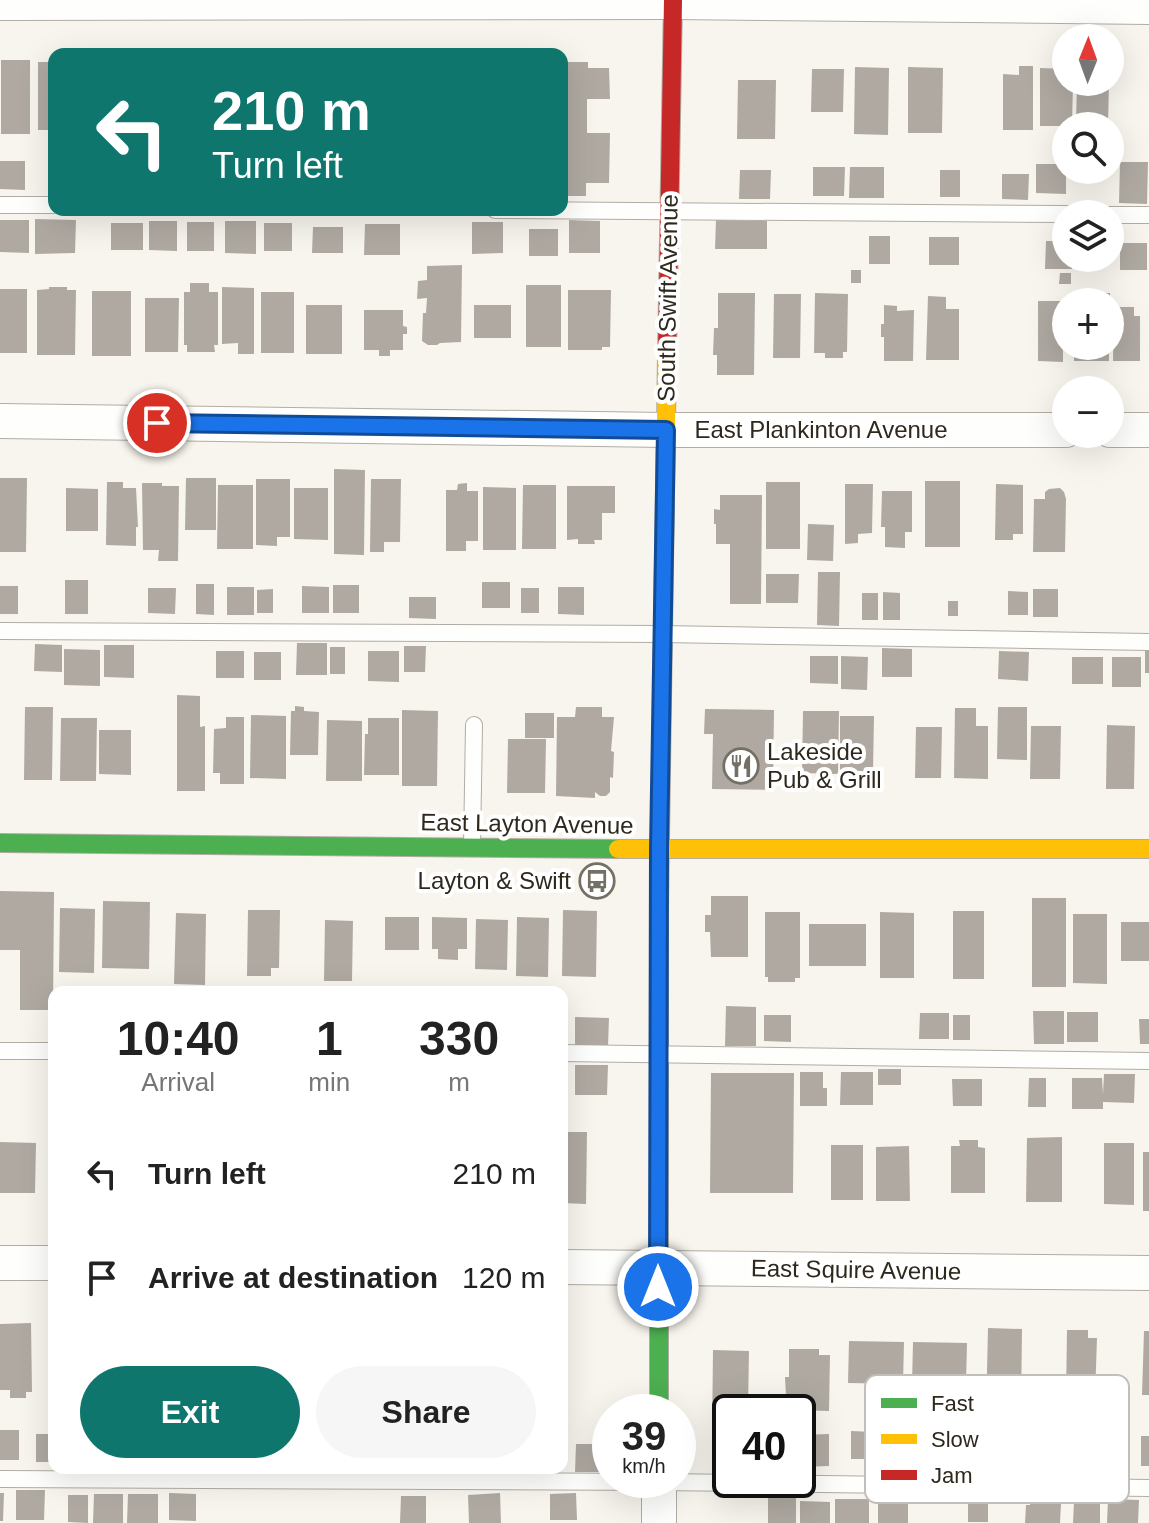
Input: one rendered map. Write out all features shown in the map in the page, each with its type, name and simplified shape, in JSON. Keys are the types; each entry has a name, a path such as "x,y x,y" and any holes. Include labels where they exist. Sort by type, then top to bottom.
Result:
{"street":[{"path":"0,3 673,1 1149,7"},
{"name":"South Swift Avenue","path":"659,1394 659,849 673,1"},
{"name":"East Plankinton Avenue","path":"0,421 666,430 1052,430"},
{"path":"1124,430 1149,430"},
{"name":"East Layton Avenue","path":"0,843 659,849 1149,849"},
{"path":"0,1263 48,1263"},
{"name":"East Squire Avenue","path":"568,1267 1149,1273"},
{"path":"659,1498 659,1523"}],"lane":[{"path":"0,205 48,205"},
{"path":"568,211 1052,214"},
{"path":"1124,215 1149,215"},
{"path":"0,631 662,634 1149,642"},
{"path":"472,848 474,725"},
{"path":"0,1051 48,1051"},
{"path":"568,1053 1149,1061"},
{"path":"0,1479 592,1481"},
{"path":"696,1482 865,1484"},
{"path":"1129,1488 1149,1488"}],"building":[{"path":"1,60 30,60 30,134 1,134"},
{"path":"38,62 48,62 48,130 38,130"},
{"path":"568,62 588,62 588,68 609,68 610,99 587,99 587,133 610,133 609,183 586,183 586,196 568,196"},
{"path":"1019,66 1033,66 1033,130 1003,130 1003,74 1019,75"},
{"path":"855,67 889,68 888,135 854,134"},
{"path":"908,67 943,68 942,133 908,133"},
{"path":"1040,68 1052,68 1052,96 1073,96 1072,112 1052,112 1052,126 1040,126"},
{"path":"812,69 844,69 843,112 811,112"},
{"path":"738,80 776,80 775,139 737,139"},
{"path":"1077,96 1109,96 1108,112 1076,112"},
{"path":"0,161 25,161 25,190 0,189"},
{"path":"1124,162 1148,162 1147,204 1124,203 1124,200 1119,200 1119,184 1124,184"},
{"path":"1036,164 1052,164 1052,184 1066,184 1066,194 1036,193"},
{"path":"813,167 845,167 844,196 813,196"},
{"path":"850,167 884,167 884,198 849,198"},
{"path":"740,170 771,170 770,199 739,199"},
{"path":"940,170 960,170 960,197 940,197"},
{"path":"1002,174 1029,174 1028,200 1002,199"},
{"path":"35,219 76,220 75,253 35,254"},
{"path":"0,220 29,220 29,253 0,252"},
{"path":"569,220 600,221 600,253 569,253"},
{"path":"716,220 767,221 767,249 715,249"},
{"path":"149,221 177,221 177,251 149,250"},
{"path":"225,221 256,221 256,254 225,253"},
{"path":"187,222 214,222 214,251 187,251"},
{"path":"472,222 503,222 503,253 472,254"},
{"path":"111,223 143,223 143,250 111,250"},
{"path":"264,223 292,223 292,251 264,251"},
{"path":"365,224 400,224 400,255 364,255"},
{"path":"313,227 343,227 343,253 312,253"},
{"path":"529,229 558,229 558,256 529,256"},
{"path":"869,236 890,236 890,264 869,264"},
{"path":"929,237 959,237 959,265 929,265"},
{"path":"1046,241 1052,241 1052,269 1045,269"},
{"path":"1124,243 1147,243 1147,270 1124,270"},
{"path":"462,265 461,342 428,345 422,341 427,298 417,299 418,281 427,280 427,266"},
{"path":"851,270 861,270 861,283 851,283"},
{"path":"1060,273 1071,273 1071,284 1059,284"},
{"path":"190,283 209,283 209,292 218,292 218,345 214,345 215,352 187,352 187,345 184,345 184,292 190,292"},
{"path":"526,285 561,285 561,347 526,347"},
{"path":"49,287 76,290 75,355 37,355 37,290"},
{"path":"222,287 254,288 254,354 238,354 238,343 222,344"},
{"path":"0,289 27,289 27,353 0,353"},
{"path":"568,290 611,290 610,347 602,347 602,350 568,350"},
{"path":"92,291 131,291 131,356 92,356"},
{"path":"261,292 294,292 294,353 261,353"},
{"path":"718,293 755,293 754,375 717,375 717,355 713,355 714,328 718,328"},
{"path":"815,293 848,294 847,352 843,352 843,358 825,358 825,353 814,353"},
{"path":"774,294 801,294 800,358 773,358"},
{"path":"928,296 946,297 946,309 959,309 959,360 926,360"},
{"path":"145,298 179,298 178,352 145,352"},
{"path":"1038,301 1052,301 1052,360 1063,362 1038,361"},
{"path":"306,305 342,305 342,354 306,354"},
{"path":"474,305 511,305 511,338 474,338"},
{"path":"884,305 897,306 897,311 914,310 913,361 884,361 881,324 884,324"},
{"path":"1124,307 1134,307 1134,316 1140,316 1140,361 1113,361 1124,360"},
{"path":"364,310 403,310 403,326 407,327 407,334 403,334 403,350 390,350 390,356 379,356 379,350 364,350"},
{"path":"334,469 365,470 364,555 334,554"},
{"path":"0,478 27,478 26,552 0,552"},
{"path":"186,478 216,478 216,530 185,530"},
{"path":"256,479 290,479 290,537 277,537 277,546 256,545"},
{"path":"371,479 401,479 400,542 384,542 384,552 370,552"},
{"path":"925,481 960,481 960,547 925,547"},
{"path":"107,482 123,482 123,488 136,488 136,546 106,545"},
{"path":"766,482 800,482 800,549 766,549"},
{"path":"142,483 179,486 178,561 158,561 159,550 143,550"},
{"path":"467,483 467,491 478,491 478,541 466,541 466,551 446,551 446,490 457,490 458,484"},
{"path":"845,484 873,484 872,533 858,534 858,543 845,544"},
{"path":"996,484 1023,485 1023,534 1013,534 1013,540 995,540"},
{"path":"218,485 253,485 253,549 217,549"},
{"path":"523,485 556,485 556,549 522,549"},
{"path":"567,486 615,486 615,513 602,513 602,540 594,540 595,544 578,544 578,539 567,540"},
{"path":"483,487 516,488 516,550 483,550"},
{"path":"66,488 98,489 98,531 66,531"},
{"path":"294,488 328,488 328,540 294,539"},
{"path":"1060,488 1066,499 1065,552 1033,552 1034,499 1045,499 1045,492 1049,489"},
{"path":"882,491 912,491 912,532 905,532 905,548 885,547 885,527 881,527"},
{"path":"720,495 762,495 761,604 730,604 730,544 716,544 714,524 714,509 720,510"},
{"path":"808,524 834,525 833,561 807,560"},
{"path":"818,572 840,572 839,626 817,625"},
{"path":"766,574 799,574 798,603 766,603"},
{"path":"65,580 88,580 88,614 65,614"},
{"path":"482,582 510,582 510,608 482,608"},
{"path":"196,584 214,584 214,615 196,614"},
{"path":"333,585 359,585 359,613 333,613"},
{"path":"0,586 18,586 18,614 0,614"},
{"path":"302,586 329,587 329,613 302,613"},
{"path":"227,587 254,587 254,615 227,615"},
{"path":"558,587 584,587 584,615 558,614"},
{"path":"148,588 176,588 175,614 148,613"},
{"path":"521,588 539,588 539,613 521,613"},
{"path":"273,589 273,613 257,613 257,590"},
{"path":"1033,589 1058,589 1058,617 1033,617"},
{"path":"1008,591 1028,592 1028,615 1008,615"},
{"path":"883,592 900,593 900,620 883,620"},
{"path":"862,593 878,593 878,620 862,620"},
{"path":"409,597 436,597 436,619 409,618"},
{"path":"948,601 958,601 958,616 948,616"},
{"path":"297,643 327,643 327,675 296,675"},
{"path":"35,644 62,645 62,672 34,671"},
{"path":"104,645 134,645 134,678 104,677"},
{"path":"404,646 426,646 425,672 404,672"},
{"path":"330,647 345,647 345,674 330,674"},
{"path":"882,648 912,649 912,677 882,677"},
{"path":"1145,648 1149,648 1149,673 1145,673"},
{"path":"64,649 100,650 100,686 64,685"},
{"path":"216,651 244,651 244,678 216,678"},
{"path":"368,651 399,651 399,682 368,681"},
{"path":"999,651 1029,652 1028,681 998,679"},
{"path":"254,652 281,652 281,680 254,680"},
{"path":"810,656 838,656 838,684 810,683"},
{"path":"841,656 868,657 867,690 841,689"},
{"path":"1072,657 1103,657 1103,684 1072,684"},
{"path":"1112,657 1141,657 1141,687 1112,687"},
{"path":"177,695 200,696 200,727 205,726 205,791 177,791"},
{"path":"295,706 304,707 304,711 319,712 318,755 290,755 291,711 295,711"},
{"path":"25,707 53,707 52,780 24,780"},
{"path":"576,707 602,707 602,717 614,717 611,751 614,752 613,778 610,777 610,792 606,796 595,792 595,798 556,796 557,717 575,717"},
{"path":"998,707 1027,707 1027,760 997,759"},
{"path":"955,708 976,708 976,726 988,726 988,779 954,778"},
{"path":"705,709 774,710 773,790 712,789 713,734 704,734"},
{"path":"402,710 438,711 437,786 402,786"},
{"path":"803,711 839,711 838,774 802,773"},
{"path":"525,713 554,713 554,738 525,738"},
{"path":"251,715 286,716 286,779 250,778"},
{"path":"840,716 874,716 873,772 858,773 858,781 840,781"},
{"path":"226,717 244,717 244,784 220,784 220,773 213,773 214,729 226,728"},
{"path":"61,718 97,718 96,781 60,781"},
{"path":"368,718 399,718 399,775 364,775"},
{"path":"327,720 362,721 362,781 326,781"},
{"path":"1107,725 1135,726 1134,789 1106,789"},
{"path":"1031,726 1061,726 1060,779 1030,779"},
{"path":"916,727 942,727 941,778 915,778"},
{"path":"99,730 131,730 131,775 99,774"},
{"path":"508,739 546,739 545,793 507,793"},
{"path":"0,891 54,892 53,986 48,986 48,1010 20,1010 20,950 0,950"},
{"path":"711,896 748,896 748,957 711,957 710,932 705,932 705,915 711,915"},
{"path":"1032,898 1066,898 1066,987 1032,987"},
{"path":"103,901 150,902 149,969 102,968"},
{"path":"60,908 95,909 94,973 59,972"},
{"path":"248,910 280,910 279,968 271,968 271,976 247,976"},
{"path":"563,910 597,911 596,977 562,976"},
{"path":"953,911 984,911 984,979 953,979"},
{"path":"765,912 800,912 800,978 795,978 795,982 768,982 768,977 765,977"},
{"path":"880,912 914,913 914,978 880,978"},
{"path":"176,913 206,914 205,985 174,984"},
{"path":"1073,914 1107,914 1107,984 1073,983"},
{"path":"385,917 419,917 419,950 385,950"},
{"path":"432,917 467,918 467,949 458,949 458,960 438,959 438,949 432,949"},
{"path":"517,917 549,918 548,977 516,976"},
{"path":"476,919 508,920 507,970 475,969"},
{"path":"325,920 353,921 352,981 324,981"},
{"path":"1121,922 1149,922 1149,961 1121,961"},
{"path":"809,924 866,924 866,966 809,966"},
{"path":"726,1006 756,1007 756,1046 725,1046"},
{"path":"1033,1011 1064,1011 1064,1044 1034,1044"},
{"path":"1067,1012 1098,1012 1098,1042 1067,1042"},
{"path":"920,1013 949,1013 949,1039 919,1039"},
{"path":"764,1015 791,1015 791,1042 764,1041"},
{"path":"953,1015 970,1015 970,1040 953,1040"},
{"path":"575,1017 609,1018 608,1046 575,1045"},
{"path":"1139,1019 1149,1019 1149,1044 1140,1044"},
{"path":"575,1065 608,1065 607,1095 575,1095"},
{"path":"878,1069 901,1069 901,1085 878,1085"},
{"path":"800,1072 823,1072 827,1106 800,1106"},
{"path":"841,1072 873,1072 873,1105 840,1105"},
{"path":"711,1073 794,1073 793,1193 710,1193"},
{"path":"1104,1074 1135,1074 1134,1103 1103,1102 1103,1109 1072,1109 1072,1078 1102,1078 1103,1094"},
{"path":"1029,1078 1046,1078 1046,1107 1028,1107"},
{"path":"952,1079 982,1079 982,1106 953,1106"},
{"path":"568,1132 587,1132 586,1204 568,1203"},
{"path":"1062,1137 1062,1202 1026,1202 1027,1138"},
{"path":"959,1140 978,1140 978,1147 985,1148 985,1193 951,1193 951,1146 960,1146"},
{"path":"0,1142 36,1143 35,1193 0,1193"},
{"path":"1104,1143 1134,1143 1134,1205 1104,1204"},
{"path":"831,1145 863,1145 863,1200 831,1200"},
{"path":"909,1146 910,1201 876,1201 876,1147"},
{"path":"1143,1152 1149,1152 1149,1211 1143,1211"},
{"path":"31,1323 32,1392 26,1392 26,1398 10,1398 10,1390 0,1390 0,1324"},
{"path":"988,1328 1022,1329 1021,1375 987,1375"},
{"path":"1067,1330 1088,1330 1088,1338 1097,1338 1096,1375 1066,1375"},
{"path":"1144,1331 1149,1331 1149,1395 1142,1395"},
{"path":"849,1341 904,1342 903,1375 865,1375 865,1383 848,1383"},
{"path":"913,1342 967,1343 966,1375 912,1375"},
{"path":"789,1349 819,1349 819,1355 830,1355 829,1411 816,1411 816,1394 786,1394 785,1377 789,1377"},
{"path":"713,1350 749,1351 748,1394 713,1394"},
{"path":"0,1430 19,1430 19,1460 0,1460"},
{"path":"851,1431 865,1432 865,1459 851,1459"},
{"path":"36,1434 48,1434 48,1462 36,1462"},
{"path":"816,1434 829,1434 829,1466 816,1466"},
{"path":"1141,1436 1149,1436 1149,1466 1141,1466"},
{"path":"576,1444 592,1444 592,1472 575,1472"},
{"path":"16,1490 45,1490 44,1520 16,1520"},
{"path":"0,1493 4,1493 3,1521 0,1521"},
{"path":"169,1493 196,1494 196,1521 169,1520"},
{"path":"500,1493 501,1523 469,1523 468,1495"},
{"path":"576,1493 577,1520 550,1520 550,1494"},
{"path":"94,1494 123,1494 123,1523 93,1523"},
{"path":"128,1494 158,1494 158,1523 127,1523"},
{"path":"68,1495 88,1495 88,1523 68,1522"},
{"path":"401,1496 426,1496 426,1523 400,1523"},
{"path":"768,1498 796,1498 796,1523 768,1523"},
{"path":"835,1499 865,1499 865,1503 869,1503 869,1523 835,1523"},
{"path":"1139,1500 1138,1523 1107,1523 1108,1503"},
{"path":"800,1501 830,1502 830,1523 800,1523"},
{"path":"878,1503 908,1503 908,1523 878,1523"},
{"path":"968,1503 988,1503 988,1522 968,1522"},
{"path":"1074,1503 1100,1503 1100,1523 1073,1523"},
{"path":"1061,1504 1060,1523 1025,1523 1026,1505"}],"traffic: fast":[{"path":"0,843 618,849"},
{"path":"659,907 659,1394"}],"traffic: slow":[{"path":"659,907 667,355"},
{"path":"618,849 1149,849"}],"traffic: jam":[{"path":"667,355 673,0"}],"place":[{"name":"Lakeside Pub & Grill","path":"741,766"},
{"name":"Layton & Swift","path":"597,881"}],"route":[{"path":"157,423 666,430 659,849 658,1287"}]}
